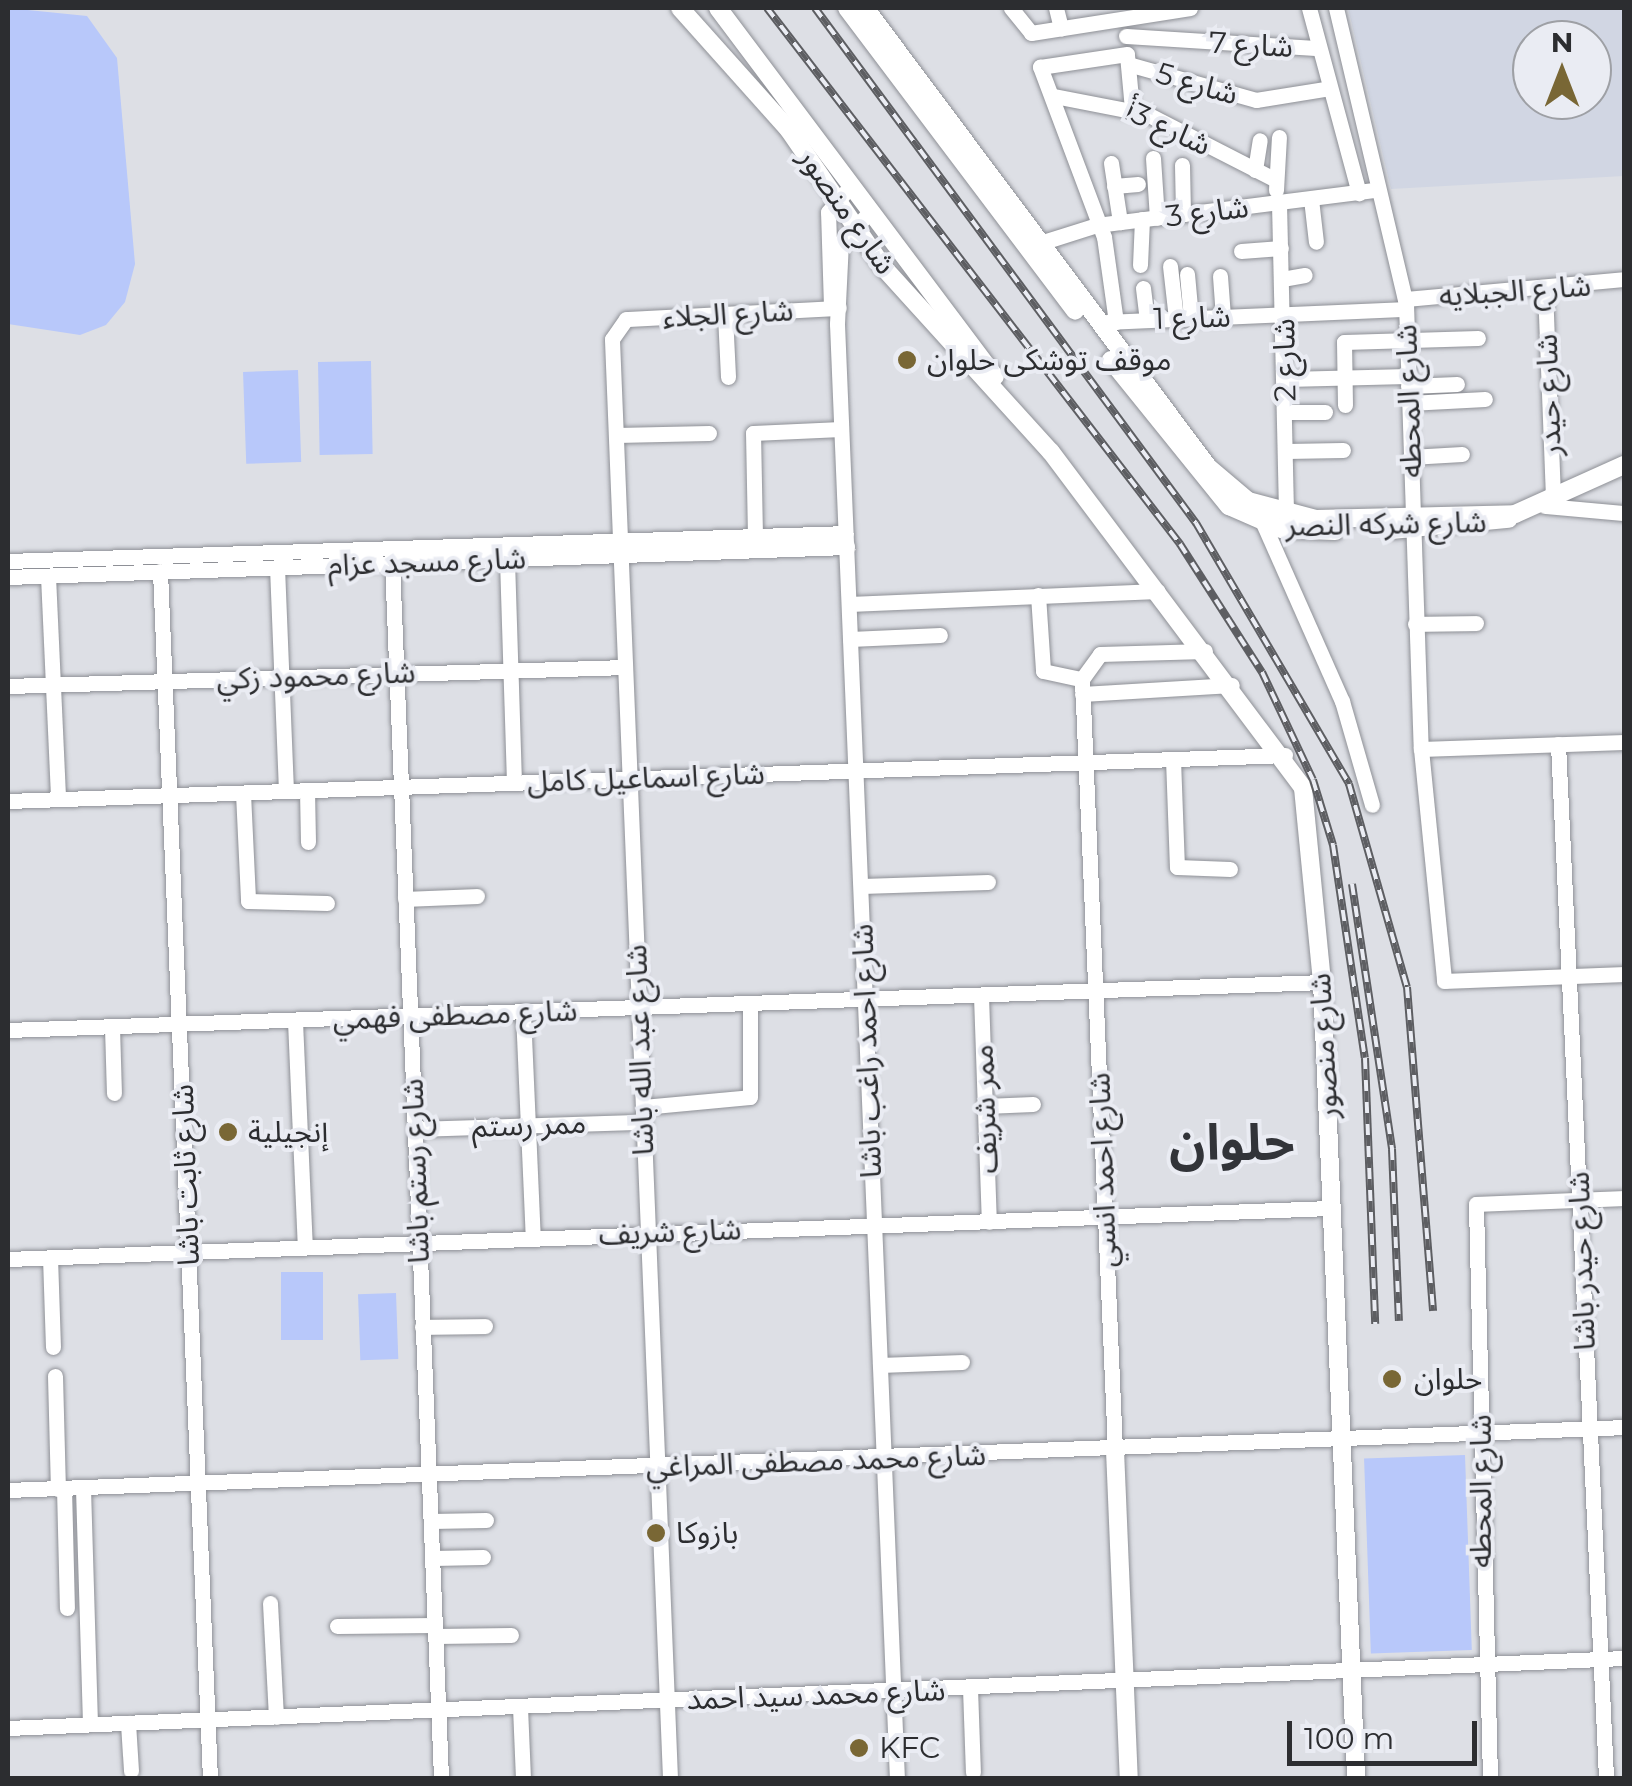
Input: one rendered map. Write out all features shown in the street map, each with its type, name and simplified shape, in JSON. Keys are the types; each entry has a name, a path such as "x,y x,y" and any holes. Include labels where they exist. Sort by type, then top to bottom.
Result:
{"street":[{"name":"شارع منصور","path":"680,8 788,130 835,198 860,219 1232,685 1284,755 1311,823 1322,982 1356,1778"},
{"name":"شارع منصور","path":"718,8 851,186 860,219"},
{"name":"شارع شركه النصر","path":"847,8 1201,480 1264,524 1414,523"},
{"name":"شارع شركه النصر","path":"865,8 1040,243 1107,322 1220,480 1286,516 1492,526 1549,503"},
{"path":"1011,8 1022,30 1060,28 1114,14 1190,8"},
{"path":"1056,8 1060,28"},
{"path":"1309,8 1325,89 1359,193"},
{"name":"شارع المحطه","path":"1336,8 1406,304 1421,749 1444,981 1571,976"},
{"path":"1114,14 1126,36 1132,109"},
{"name":"شارع 7","path":"1126,36 1316,48"},
{"name":"شارع 5","path":"1054,96 1042,63 1128,59 1256,100 1325,89"},
{"path":"1054,96 1097,224 1107,322"},
{"name":"شارع 3أ","path":"1054,96 1132,109 1276,180"},
{"name":"شارع 2","path":"1279,136 1276,180 1286,379 1286,516"},
{"path":"1255,170 1260,140"},
{"path":"1140,264 1149,218 1153,158"},
{"path":"1111,162 1120,222"},
{"path":"1182,165 1183,214"},
{"path":"1114,186 1138,184"},
{"path":"835,198 851,186"},
{"name":"شارع 3","path":"1040,243 1097,224 1376,190"},
{"name":"شارع احمد راغب باشا","path":"835,198 827,220 836,314 897,1778"},
{"path":"1311,199 1316,242"},
{"name":"شارع احمد راغب باشا","path":"836,314 841,242 860,219"},
{"path":"1241,251 1282,248"},
{"path":"1170,266 1184,319"},
{"path":"1184,319 1187,274"},
{"path":"1282,279 1305,275"},
{"path":"1220,276 1222,317"},
{"name":"شارع الجبلايه","path":"1406,304 1624,280"},
{"path":"1143,288 1146,320"},
{"name":"شارع حيدر","path":"1545,290 1549,503"},
{"name":"شارع 1","path":"1107,322 1406,304"},
{"name":"شارع الجلاء","path":"618,322 836,314"},
{"path":"725,316 728,377"},
{"name":"شارع عبد الله باشا","path":"618,322 616,436 670,1778"},
{"path":"1345,405 1344,342 1478,338"},
{"path":"1286,379 1344,377 1485,399"},
{"path":"1408,388 1457,384"},
{"path":"1286,412 1325,412"},
{"path":"756,536 752,433 841,429"},
{"path":"616,436 709,433"},
{"path":"1286,451 1343,450"},
{"path":"1410,457 1462,454"},
{"path":"1549,503 1624,465"},
{"path":"1549,503 1624,512"},
{"path":"1264,524 1342,702 1372,805"},
{"name":"شارع مسجد عزام","path":"8,577 507,560 756,536 846,540"},
{"name":"شارع مسجد عزام","path":"8,560 846,540"},
{"path":"507,560 514,783"},
{"name":"شارع رستم باشا","path":"392,563 441,1778"},
{"path":"276,568 286,791"},
{"name":"شارع ثابت باشا","path":"160,571 210,1778"},
{"path":"48,576 58,799"},
{"path":"849,604 1158,590"},
{"path":"1038,596 1043,672 1082,687 1232,685"},
{"path":"1415,624 1476,623"},
{"path":"850,639 940,634"},
{"path":"1082,687 1100,654 1204,651"},
{"name":"شارع محمود زكي","path":"8,686 625,668"},
{"name":"شارع احمد انسي","path":"1082,687 1129,1778"},
{"path":"1421,749 1624,742"},
{"name":"شارع حيدر باشا","path":"1558,744 1606,1778"},
{"name":"شارع اسماعيل كامل","path":"8,801 1284,755"},
{"path":"1173,758 1176,867 1230,868"},
{"path":"307,790 308,842"},
{"path":"244,793 249,904 327,904"},
{"path":"860,886 988,882"},
{"path":"405,899 476,896"},
{"path":"1571,976 1624,974"},
{"name":"شارع مصطفى فهمي","path":"8,1030 1322,982"},
{"name":"ممر شريف","path":"981,996 990,1222"},
{"name":"ممر رستم","path":"414,1129 528,1125 750,1098 750,1005"},
{"path":"523,1013 532,1238"},
{"path":"295,1021 304,1246"},
{"path":"112,1027 114,1093"},
{"path":"985,1106 1032,1104"},
{"path":"1579,1200 1624,1198"},
{"name":"شارع المحطه","path":"1490,1778 1477,1436 1476,1204 1579,1200"},
{"name":"شارع شريف","path":"8,1259 1332,1208"},
{"path":"50,1257 52,1347"},
{"path":"422,1327 485,1326"},
{"path":"880,1365 962,1362"},
{"path":"55,1376 67,1608"},
{"name":"شارع محمد مصطفى المراغي","path":"8,1490 1342,1442 1624,1428"},
{"path":"82,1488 90,1724"},
{"path":"431,1521 486,1520"},
{"path":"433,1558 483,1557"},
{"path":"270,1603 276,1717"},
{"path":"337,1626 511,1636"},
{"name":"شارع محمد سيد احمد","path":"8,1728 1352,1673 1624,1658"},
{"path":"970,1688 972,1772"},
{"path":"520,1707 523,1778"},
{"path":"128,1723 131,1771"}],"shaded area":[{"path":"8,8 87,16 117,58 135,264 125,302 106,325 80,335 8,324"},
{"path":"1348,8 1624,8 1624,176 1391,189"},
{"path":"371,361 373,454 320,455 318,362"},
{"path":"298,370 301,462 246,464 243,372"},
{"path":"281,1272 323,1272 323,1340 281,1340"},
{"path":"396,1293 398,1359 360,1360 358,1294"},
{"path":"1465,1455 1472,1650 1371,1653 1364,1459"}],"railway":[{"path":"767,8 1180,544 1262,672 1313,780 1333,845 1365,1058 1375,1324"},
{"path":"815,8 1196,523 1349,784 1407,987 1433,1311"},
{"path":"1352,884 1392,1149 1399,1321"}],"place":[{"name":"موقف توشكى حلوان","path":"907,360"},
{"name":"إنجيلية","path":"228,1132"},
{"name":"حلوان","path":"1392,1379"},
{"name":"بازوكا","path":"656,1533"},
{"name":"KFC","path":"859,1748"}],"district":[{"name":"حلوان","path":"1232,1143"}]}
